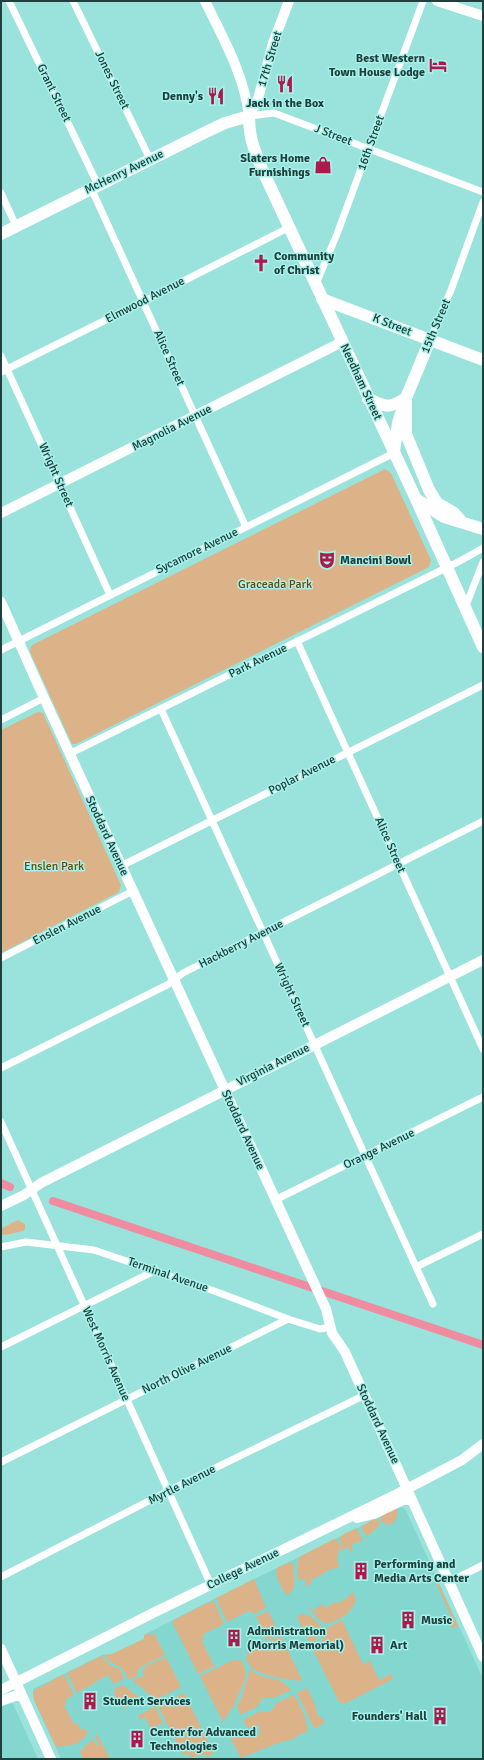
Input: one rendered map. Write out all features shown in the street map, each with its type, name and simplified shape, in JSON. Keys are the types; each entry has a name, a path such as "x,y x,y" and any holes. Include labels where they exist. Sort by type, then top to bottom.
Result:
{"main road":[{"name":"McHenry Avenue","path":"1,234 212,129 249,116"},
{"name":"Needham Street","path":"249,116 250,140 288,228 316,284 483,647"},
{"name":"K Street","path":"322,299 483,360"},
{"name":"15th Street","path":"394,453 398,423 406,398 430,340"},
{"path":"368,399 389,407 394,406 406,398"},
{"path":"406,398 406,434 429,490 437,503 454,513 462,522"},
{"path":"416,499 444,517 483,529"}],"street":[{"name":"Grant Street","path":"9,1 94,187"},
{"name":"Jones Street","path":"73,1 150,159"},
{"path":"205,1 238,70 246,95 249,116"},
{"name":"17th Street","path":"249,116 258,98 273,42 289,1"},
{"name":"16th Street","path":"316,284 337,234 424,1"},
{"path":"437,1 483,16"},
{"name":"J Street","path":"249,116 274,113 483,192"},
{"name":"Alice Street","path":"94,187 194,416 246,527"},
{"path":"1,193 16,226"},
{"name":"15th Street","path":"430,340 451,290 483,202"},
{"name":"Elmwood Avenue","path":"4,370 288,228"},
{"name":"Magnolia Avenue","path":"1,513 342,342"},
{"name":"Wright Street","path":"1,356 4,370 60,484 110,594"},
{"name":"Sycamore Avenue","path":"1,650 110,594 394,453"},
{"name":"Park Avenue","path":"69,754 483,548"},
{"path":"465,608 483,562"},
{"name":"Stoddard Avenue","path":"1,602 69,754 328,1314 330,1327 334,1337 344,1350 483,1657"},
{"name":"Alice Street","path":"297,641 483,1049"},
{"name":"Poplar Avenue","path":"121,866 483,685"},
{"path":"1,720 44,698"},
{"name":"Wright Street","path":"161,709 433,1304"},
{"name":"Hackberry Avenue","path":"1,1068 167,985 183,973 483,821"},
{"name":"Enslen Avenue","path":"1,958 133,891"},
{"name":"Virginia Avenue","path":"1,1206 224,1090 483,960"},
{"name":"Orange Avenue","path":"275,1200 483,1097"},
{"name":"West Morris Avenue","path":"1,1122 211,1585"},
{"path":"416,1267 483,1234"},
{"name":"Terminal Avenue","path":"1,1247 26,1242 94,1250 156,1270 288,1319 320,1329 330,1327"},
{"path":"1,1347 156,1270"},
{"name":"North Olive Avenue","path":"1,1462 288,1319"},
{"name":"Myrtle Avenue","path":"1,1577 168,1491 364,1395"},
{"name":"College Avenue","path":"1,1690 407,1489 462,1460 483,1444"},
{"path":"343,1520 374,1514 403,1500 412,1500"},
{"path":"450,1582 483,1565"},
{"path":"1,1649 15,1683 51,1759"},
{"path":"1,1701 15,1696 21,1696"}],"shaded area":[{"path":"400,1507 405,1509 407,1513 483,1679 483,1759 61,1759 34,1700 33,1689 102,1655 112,1654 144,1639 144,1635 208,1602"},
{"path":"9,1703 13,1704 38,1759 1,1759 1,1705"}],"green space":[{"name":"Graceada Park","path":"385,469 391,473 431,560 429,567 76,744 72,744 30,652 32,645"},
{"name":"Enslen Park","path":"38,712 43,713 121,885 119,892 1,953 1,730"},
{"path":"18,1220 25,1224 24,1231 5,1235 1,1234 2,1228"},
{"path":"397,1508 398,1511 395,1521 389,1525 381,1522 381,1516"},
{"path":"374,1519 378,1520 380,1525 367,1537 362,1529 362,1526"},
{"path":"356,1528 363,1540 351,1545 353,1550 351,1552 348,1547 341,1551 342,1543 339,1540 342,1535"},
{"path":"334,1539 338,1541 341,1546 337,1559 340,1568 331,1569 311,1579 312,1584 306,1586 305,1579 298,1580 297,1567 299,1557"},
{"path":"290,1562 293,1564 294,1586 293,1590 286,1595 279,1582 276,1571 277,1568"},
{"path":"435,1576 458,1626 453,1628 449,1625 454,1623 433,1577"},
{"path":"254,1579 266,1608 254,1614 249,1611 227,1622 216,1598"},
{"path":"353,1592 356,1600 354,1605 348,1613 335,1621 325,1624 315,1616 310,1609 311,1607 316,1613 317,1611 315,1609 322,1604 326,1608 333,1603 339,1603"},
{"path":"211,1601 215,1603 224,1624 202,1635 204,1639 202,1641 215,1666 198,1674 172,1621"},
{"path":"268,1611 280,1635 265,1641 265,1634 256,1617"},
{"path":"301,1614 309,1615 321,1626 321,1633 314,1642 309,1641 297,1617"},
{"path":"342,1620 363,1664 370,1661 379,1680 391,1674 393,1679 344,1704 339,1702 313,1650 314,1646 322,1641 327,1628"},
{"path":"149,1633 151,1635 154,1633 165,1655 139,1668 140,1669 137,1671 138,1675 129,1680 122,1668 110,1662 103,1655 112,1654 144,1639 144,1635"},
{"path":"281,1636 302,1681 267,1675 251,1667 247,1661 247,1653"},
{"path":"101,1656 111,1666 120,1669 124,1679 114,1684 108,1675 77,1693 67,1673"},
{"path":"166,1657 181,1687 155,1700 153,1695 150,1697 148,1692 146,1693 138,1684 136,1685 133,1679 144,1676 142,1671 145,1669 144,1667"},
{"path":"233,1660 242,1661 246,1672 245,1680 234,1705 223,1722 200,1676"},
{"path":"250,1669 260,1676 282,1682 291,1690 274,1698 263,1698 257,1707 240,1715 237,1705 242,1697"},
{"path":"64,1674 74,1695 66,1699 67,1703 64,1705 74,1724 77,1723 81,1730 85,1728 88,1734 77,1744 56,1747 34,1700 33,1691"},
{"path":"123,1685 145,1702 133,1703 123,1709 115,1696 114,1689"},
{"path":"307,1688 316,1707 317,1715 325,1720 319,1727 314,1728 297,1693"},
{"path":"184,1693 214,1753 207,1758 206,1754 191,1758 189,1754 183,1755 158,1706"},
{"path":"293,1695 300,1706 307,1723 307,1732 298,1735 294,1739 278,1743 241,1758 227,1732 253,1730 253,1736 258,1736 260,1732 260,1725 253,1728 248,1728 243,1720 246,1720 246,1718 259,1712 270,1712 277,1703"},
{"path":"155,1706 163,1723 151,1729 145,1717 140,1720 138,1716"},
{"path":"97,1734 110,1759 83,1759 80,1751 93,1739 97,1746 99,1745 95,1736"}],"waterway":[{"path":"1,1183 10,1187"},
{"path":"53,1201 483,1345"}],"place":[{"name":"Best Western Town House Lodge","path":"438,65"},
{"name":"Jack in the Box","path":"285,84"},
{"name":"Denny's","path":"216,96"},
{"name":"Slaters Home Furnishings","path":"323,165"},
{"name":"Community of Christ","path":"261,263"},
{"name":"Mancini Bowl","path":"327,560"},
{"name":"Performing and Media Arts Center","path":"361,1571"},
{"name":"Music","path":"408,1620"},
{"name":"Administration (Morris Memorial)","path":"234,1638"},
{"name":"Art","path":"377,1645"},
{"name":"Student Services","path":"90,1701"},
{"name":"Founders' Hall","path":"440,1716"},
{"name":"Center for Advanced Technologies","path":"137,1739"}]}
